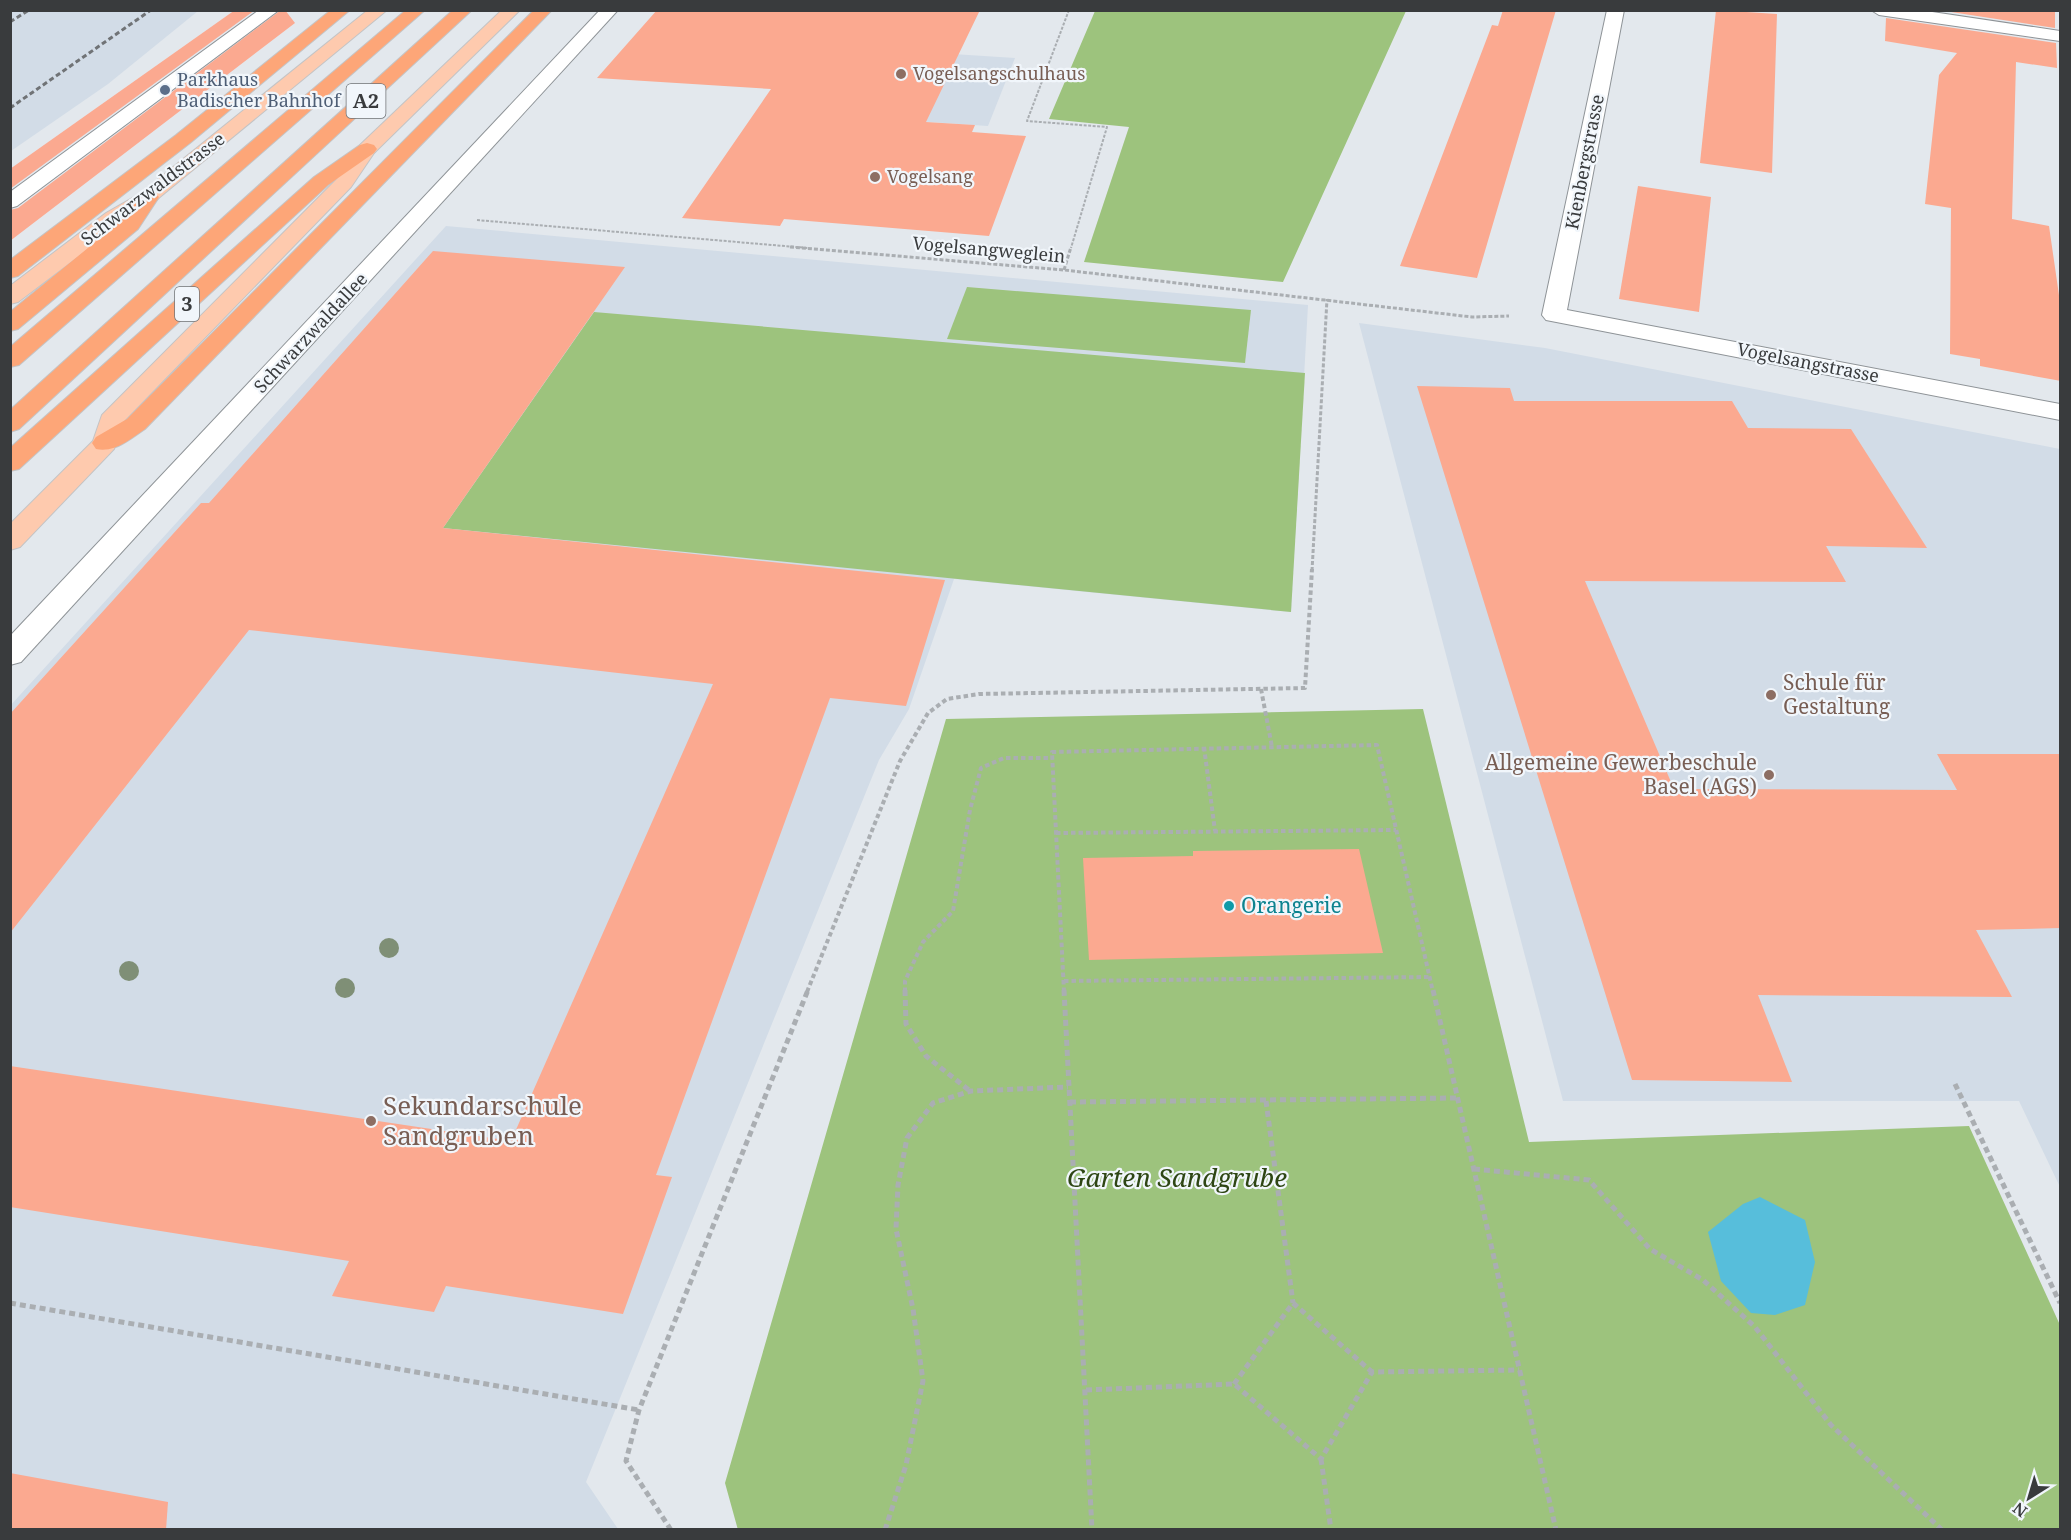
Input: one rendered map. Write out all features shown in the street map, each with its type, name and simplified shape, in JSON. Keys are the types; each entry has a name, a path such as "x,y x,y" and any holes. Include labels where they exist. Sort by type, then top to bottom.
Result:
{"highway":[{"path":"10,271 183,139 342,10"},
{"name":"A2","path":"10,360 119,265 218,184 417,10"},
{"name":"A2","path":"10,424 464,10"},
{"path":"105,443 136,424 544,10"},
{"name":"3","path":"10,463 321,181 367,148"},
{"path":"10,324 130,224 148,196"}],"main road":[{"name":"Schwarzwaldstrasse","path":"10,297 114,218 148,196 379,10"},
{"name":"3","path":"10,542 105,443 111,420 344,183 367,148 512,10"}],"street":[{"path":"10,202 271,10"},
{"name":"Schwarzwaldallee","path":"10,655 610,10"},
{"name":"Kienbergstrasse","path":"1554,315 1616,10"},
{"path":"1879,10 2061,36"},
{"name":"Vogelsangstrasse","path":"1554,315 2061,412"}],"path":[{"path":"1065,270 1107,127 1028,121 1069,10"},
{"name":"Vogelsangweglein","path":"420,215 1065,270 1472,317 1554,315"},
{"path":"671,1530 626,1461 639,1410 900,761 928,713 947,699 980,693 1305,688 1327,299"},
{"path":"1261,689 1272,747"},
{"path":"1092,1530 1052,752 1377,745 1556,1530"},
{"path":"1204,747 1215,831"},
{"path":"971,1091 926,1056 906,1024 905,981 923,942 953,911 964,837 981,768 1005,758 1053,758"},
{"path":"1056,833 1396,830"},
{"path":"1064,981 1430,977"},
{"path":"1955,1084 2061,1303"},
{"path":"885,1530 906,1465 923,1381 913,1308 896,1229 898,1185 908,1137 933,1103 971,1091 1068,1087"},
{"path":"1070,1102 1457,1098"},
{"path":"1266,1101 1293,1303 1372,1372 1519,1370"},
{"path":"1474,1169 1589,1180 1650,1249 1703,1280 1755,1327 1831,1425 1942,1530"},
{"path":"10,1303 639,1410"},
{"path":"1234,1384 1293,1303"},
{"path":"1331,1530 1321,1459 1372,1372"},
{"path":"1086,1390 1234,1384 1321,1459"}],"shaded area":[{"path":"11,10 198,11 108,84 11,151"},
{"name":"Vogelsangschulhaus","path":"813,45 1015,58 988,126 771,111"},
{"name":"Sekundarschule Sandgruben","path":"446,226 1308,305 1291,612 954,579 909,709 879,760 586,1482 618,1529 11,1529 10,706"},
{"name":"Allgemeine Gewerbeschule Basel (AGS)","path":"1359,323 1545,348 2060,449 2060,1187 2019,1101 1563,1101"}],"green space":[{"path":"1095,11 1406,11 1283,282 1084,262 1129,127 1049,119"},
{"path":"967,287 1251,310 1245,363 947,339"},
{"path":"594,312 1305,373 1291,612 443,528"},
{"name":"Garten Sandgrube","path":"1423,709 1529,1142 1969,1126 2060,1325 2060,1529 738,1530 725,1483 946,719"}],"water":[{"path":"1760,1197 1805,1220 1815,1262 1805,1305 1775,1315 1751,1313 1721,1281 1708,1232 1743,1204"}],"building":[{"path":"235,10 255,10 10,189 10,169"},
{"path":"281,10 285,10 295,23 10,241 10,210 18,208"},
{"path":"657,10 980,10 926,122 975,125 972,132 1026,136 989,236 784,219 780,226 682,218 771,89 597,78"},
{"path":"1503,10 1556,10 1477,278 1400,266 1492,25 1498,26"},
{"path":"1716,10 1777,14 1772,173 1700,163"},
{"path":"1938,10 2055,10 2055,28"},
{"path":"1886,18 2056,43 2057,68 2016,62 2012,219 2049,226 2061,309 2061,381 1980,366 1980,359 1950,354 1951,208 1925,204 1939,75 1957,53 1885,41"},
{"path":"1638,186 1711,197 1699,312 1619,299"},
{"path":"433,251 625,267 443,528 945,580 906,706 830,698 656,1175 672,1177 623,1314 446,1286 434,1312 332,1296 349,1261 10,1207 10,1066 511,1141 713,684 249,630 10,933 10,714 201,503 209,503"},
{"path":"1417,386 1510,388 1514,401 1732,401 1748,428 1851,429 1927,548 1826,546 1846,582 1585,581 1674,789 1957,790 1937,754 2061,754 2061,928 1976,930 2012,997 1758,995 1792,1082 1632,1080"},
{"name":"Orangerie","path":"1359,849 1383,953 1089,960 1083,858 1193,856 1193,851"},
{"path":"10,1473 168,1502 166,1530 10,1530"}],"railway":[{"path":"10,22 29,10"},
{"path":"10,108 151,10"}],"place":[{"name":"Vogelsangschulhaus","path":"901,74"},
{"name":"Parkhaus Badischer Bahnhof","path":"165,90"},
{"name":"Vogelsang","path":"875,177"},
{"name":"Schule für Gestaltung","path":"1771,695"},
{"name":"Allgemeine Gewerbeschule Basel (AGS)","path":"1769,775"},
{"name":"Orangerie","path":"1229,906"},
{"name":"Sekundarschule Sandgruben","path":"371,1121"}]}
